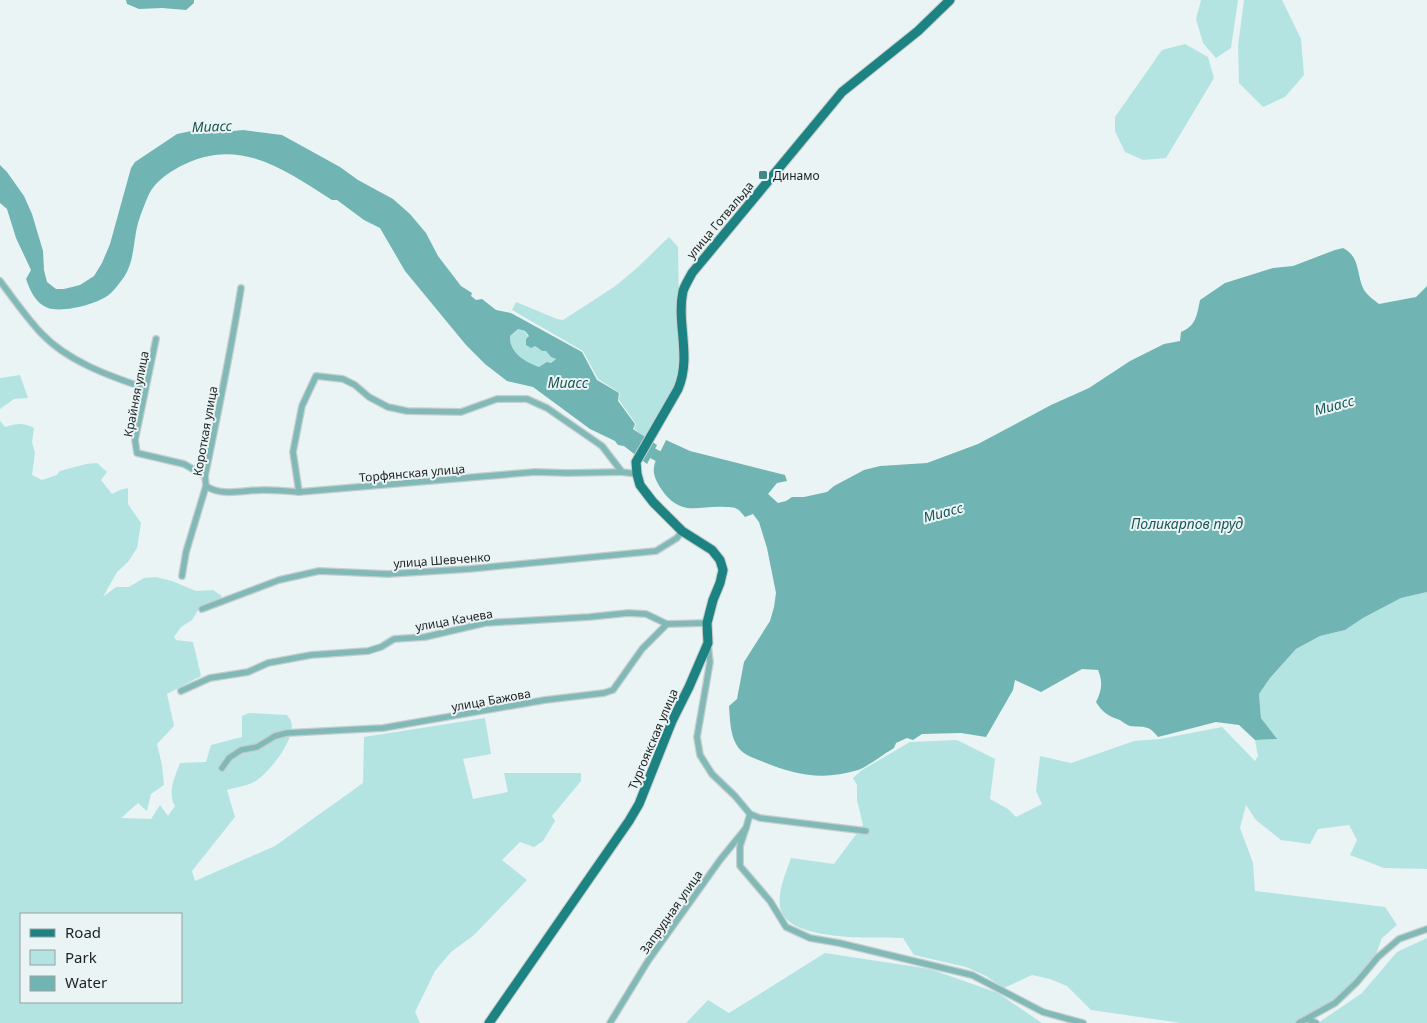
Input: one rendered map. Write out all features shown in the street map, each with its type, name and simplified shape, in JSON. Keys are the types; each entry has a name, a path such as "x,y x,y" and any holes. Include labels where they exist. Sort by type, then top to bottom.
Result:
{"main road":[{"name":"улица Готвальда","path":"636,462 683,378 685,367 682,298 683,289 692,273 842,92 918,31 950,0"},
{"name":"Тургоякская улица","path":"489,1023 629,821 708,642 707,623 723,570 720,560 712,550 682,531 653,502 640,485 636,474 636,462"}],"street":[{"path":"0,281 42,333 72,358 145,388"},
{"name":"Короткая улица","path":"182,576 186,552 206,486 205,476 220,395 231,352 241,288"},
{"name":"Крайняя улица","path":"156,339 135,440 137,453 184,464 205,476"},
{"path":"299,492 293,452 302,406 316,376 343,379 355,385 375,401 388,407 407,411 461,412 496,399 527,399 547,408 602,446 622,472"},
{"name":"Торфянская улица","path":"206,486 214,491 263,490 299,492 535,472 622,472 636,474"},
{"name":"улица Шевченко","path":"202,609 279,580 319,571 388,574 469,569 656,551 677,538 682,531"},
{"name":"улица Качева","path":"181,691 210,678 248,672 268,663 311,655 368,651 381,647 394,639 425,637 485,623 589,617 628,612 646,614 666,624 707,623"},
{"name":"улица Бажова","path":"222,768 229,758 241,750 258,747 275,736 287,733 383,728 545,700 604,693 613,690 642,650 666,624"},
{"path":"708,642 710,662 697,737 700,755 712,774 735,796 750,814 760,818 866,830"},
{"name":"Запрудная улица","path":"610,1023 648,961 720,860 746,828 750,814"},
{"path":"746,828 740,846 740,866 770,901 786,927 810,938 840,943 972,975 1034,1008 1083,1023"},
{"path":"1299,1023 1335,1004 1378,958 1399,939 1427,929"},
{"path":"1308,1019 1316,1023"}],"green space":[{"path":"1201,0 1238,0 1231,48 1216,58 1203,43 1196,19"},
{"path":"1244,0 1282,0 1301,39 1304,75 1285,97 1263,107 1239,83 1238,46"},
{"path":"1185,44 1208,57 1214,78 1166,158 1143,160 1125,152 1115,131 1115,117 1162,50"},
{"path":"669,237 678,247 680,376 645,438 634,428 636,424 619,400 620,393 598,379 583,351 512,310 516,302 563,320 614,287"},
{"path":"518,329 524,331 536,347 546,351 551,357 556,359 539,368 519,356 510,342 510,336"},
{"path":"20,375 28,398 14,399 0,409 0,378"},
{"path":"0,421 5,427 20,424 34,428 32,442 35,453 32,475 42,480 57,475 60,471 97,463 107,472 101,480 112,494 128,488 128,504 141,523 137,548 128,562 117,572 103,597 116,587 129,587 144,578 156,577 172,581 196,591 213,590 222,596 218,602 200,607 192,620 181,627 174,637 176,640 193,642 201,676 167,694 174,726 157,744 164,785 151,794 147,811 138,803 121,818 151,819 160,805 168,816 175,806 172,790 180,763 206,762 211,745 242,737 242,716 249,713 287,715 291,721 292,728 286,745 269,769 254,782 227,790 235,817 192,871 195,881 275,846 363,783 364,737 485,718 491,754 463,759 473,799 508,792 504,773 581,773 581,781 552,816 555,821 543,841 534,847 520,842 502,860 527,880 474,935 451,952 435,971 415,1012 420,1023 0,1023"},
{"path":"1427,592 1427,869 1384,868 1350,855 1357,840 1349,825 1318,829 1310,844 1281,840 1256,820 1246,805 1240,828 1253,863 1255,891 1385,907 1397,925 1382,938 1371,967 1344,995 1297,1023 1181,1023 1091,1010 1067,986 1050,979 1032,975 1004,988 986,976 966,967 914,955 903,938 833,936 797,926 785,918 780,906 780,893 791,858 834,864 863,825 857,800 857,785 853,778 862,770 910,742 957,740 995,759 990,799 1008,809 1016,817 1042,804 1036,791 1040,756 1071,763 1134,741 1160,739 1222,727 1255,761 1258,756 1255,740 1276,739 1261,718 1259,694 1270,678 1296,649 1320,636 1345,630 1401,598"},
{"path":"1427,938 1427,1023 1318,1023 1362,993 1397,952"},
{"path":"825,953 930,969 998,993 1042,1023 686,1023 708,1000 729,1013"}],"water":[{"path":"126,0 194,0 194,3 186,10 139,9 127,4"},
{"name":"Миасс","path":"210,127 223,132 243,130 282,135 393,199 410,214 426,233 438,256 461,286 472,293 471,296 476,300 482,299 496,310 511,313 582,352 597,380 619,393 618,401 635,424 633,429 657,445 647,464 624,446 618,445 615,441 590,429 533,387 507,381 485,364 466,345 405,271 380,228 364,220 337,200 332,200 278,167 240,155 221,154 201,158 179,167 158,182 149,194 143,208 136,230 128,271 107,296 91,304 72,308 55,309 43,306 31,292 26,279 31,270 16,238 7,209 0,203 0,165 24,196 32,214 43,251 47,282 56,289 64,289 80,285 94,276 102,263 110,244 131,168 135,162 177,134","holes":["518,329 525,331 529,336 526,339 526,345 531,348 535,346 542,351 546,351 551,357 556,359 539,367 519,356 512,347 510,336"]},
{"name":"Поликарпов пруд","path":"1343,248 1353,256 1364,290 1379,304 1416,297 1427,286 1427,592 1401,598 1345,630 1320,636 1296,649 1270,678 1259,694 1261,718 1277,739 1255,740 1239,725 1216,722 1158,737 1148,728 1130,726 1103,711 1096,702 1101,686 1098,670 1082,669 1041,692 1015,680 1013,690 986,737 961,733 922,734 913,740 907,738 896,743 894,748 866,766 845,773 820,776 797,773 754,758 743,753 738,747 731,731 729,706 737,699 744,662 770,621 774,607 776,593 767,548 759,522 753,514 745,517 738,510 731,507 685,507 678,505 664,493 655,478 654,466 666,440 690,451 785,475 787,481 777,483 768,494 778,503 792,497 804,497 827,492 834,486 864,470 880,466 927,463 978,444 1051,405 1089,388 1130,361 1164,344 1180,341 1181,332 1190,327 1195,319 1200,300 1225,283 1273,268 1293,266"}],"waterway":[{"name":"Миасс","path":"639,446 671,463"}],"place":[{"name":"Динамо","path":"763,175"}]}
